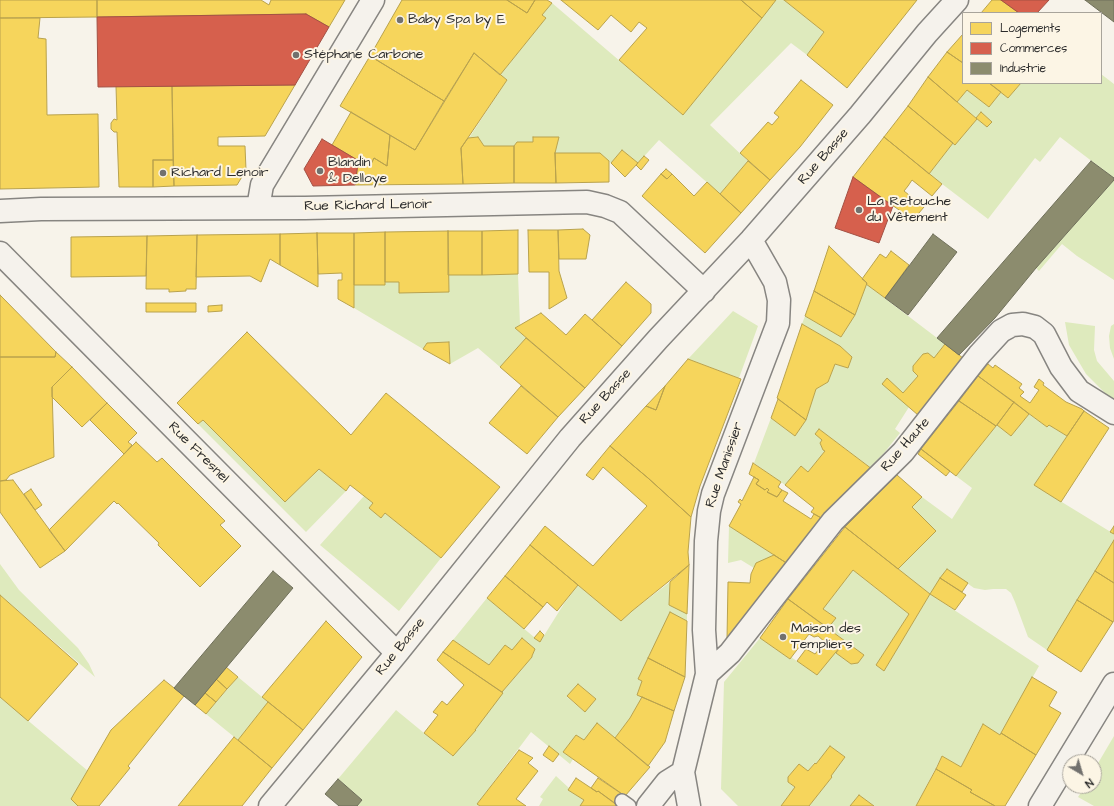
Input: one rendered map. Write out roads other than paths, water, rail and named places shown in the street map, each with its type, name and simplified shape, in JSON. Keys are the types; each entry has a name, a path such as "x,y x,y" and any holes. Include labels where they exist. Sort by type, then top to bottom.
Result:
{"street":[{"path":"258,208 262,185 373,0"},
{"name":"Rue Basse","path":"270,806 397,653 570,438 658,339 751,240 860,115 927,33 957,0"},
{"name":"Rue Richard Lenoir","path":"0,211 41,208 313,208 587,202 606,206 620,212 704,291"},
{"name":"Rue Manissier","path":"683,772 707,674 704,630 708,511 713,494 778,324 779,300 775,282 751,240"},
{"name":"Rue Fresnel","path":"0,253 397,653"},
{"name":"Rue Haute","path":"707,674 730,653 833,521 902,452 979,355 1001,331 1012,325 1023,324 1035,327 1044,334 1061,367 1079,391 1114,413"},
{"path":"1040,806 1114,684"},
{"path":"648,806 668,782 683,772 689,806"}],"place":[{"name":"Baby Spa by E","path":"400,20"},
{"name":"Stéphane Carbone","path":"296,55"},
{"name":"Blandin & Delloye","path":"320,171"},
{"name":"Richard Lenoir","path":"163,173"},
{"name":"La Retouche du Vêtement","path":"859,210"},
{"name":"Maison des Templiers","path":"783,637"}]}
